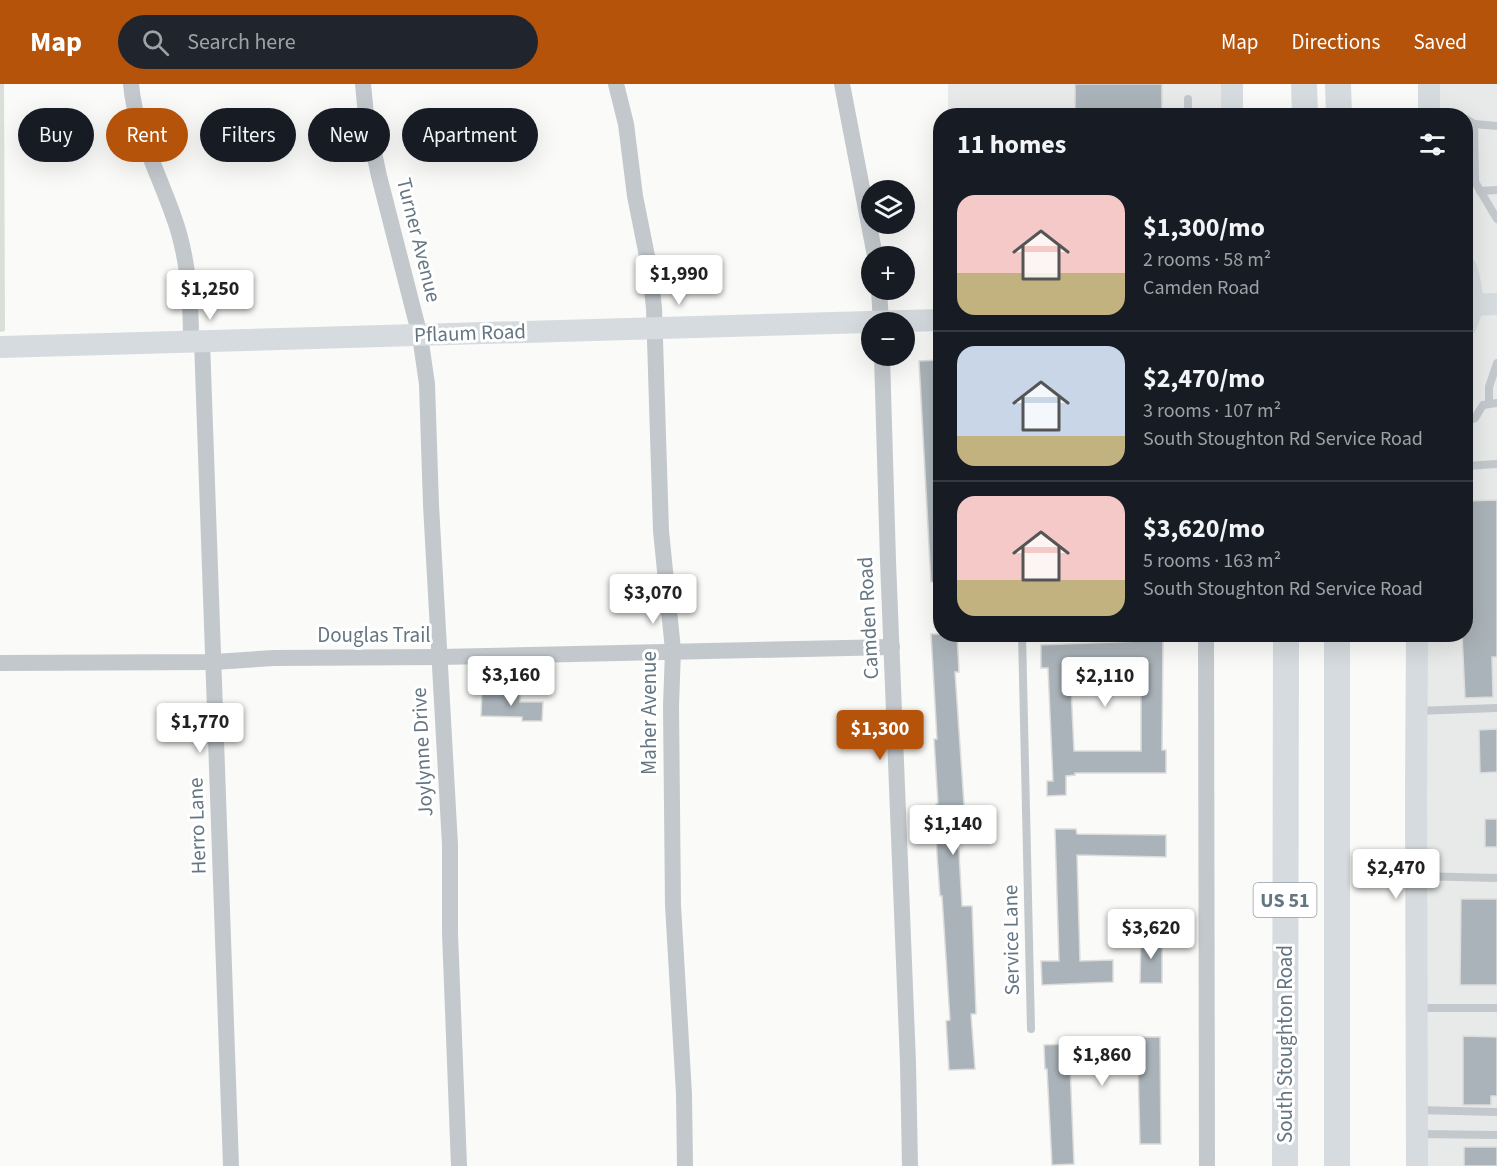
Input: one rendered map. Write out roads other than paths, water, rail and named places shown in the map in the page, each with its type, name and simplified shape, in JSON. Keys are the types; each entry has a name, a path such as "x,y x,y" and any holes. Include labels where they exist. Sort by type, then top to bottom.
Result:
{"main road":[{"path":"1289,84 1289,108"},
{"path":"1304,84 1305,108"},
{"path":"1338,84 1339,108"},
{"name":"South Stoughton Road","path":"1286,642 1286,1166"},
{"name":"US 51","path":"1336,642 1337,1166"}],"street":[{"name":"Herro Lane","path":"131,84 132,99 141,133 174,217 179,236 196,341 214,662 231,1166"},
{"name":"Turner Avenue","path":"363,84 366,115 379,176 420,336"},
{"name":"Maher Avenue","path":"616,84 626,124 635,196 650,271 654,327 661,531 673,650 671,718 673,905 684,1094 685,1166"},
{"path":"842,84 873,246"},
{"path":"1232,84 1232,108"},
{"path":"1429,84 1429,108"},
{"path":"1473,309 1497,304"},
{"name":"Pflaum Road","path":"915,321 933,320"},
{"name":"Pflaum Road","path":"0,347 861,322"},
{"name":"Joylynne Drive","path":"420,336 428,384 450,845 450,933 459,1166"},
{"name":"Camden Road","path":"882,366 910,1166"},
{"path":"1206,642 1207,1166"},
{"path":"1417,642 1417,1166"},
{"name":"Douglas Trail","path":"0,663 214,662 274,658 440,657 673,650 892,647"}],"lane":[{"path":"1188,99 1188,108"},
{"path":"1496,127 1474,124 1475,182 1497,219"},
{"path":"1480,191 1497,190"},
{"path":"1473,419 1483,405 1493,403 1489,387 1497,363"},
{"path":"1473,466 1497,464"},
{"name":"Service Lane","path":"1022,642 1031,1029"},
{"path":"1416,711 1497,708"},
{"path":"1416,876 1497,878"},
{"path":"1417,1008 1497,1008"},
{"path":"1417,1110 1497,1112"},
{"path":"1417,1134 1497,1135"}]}
